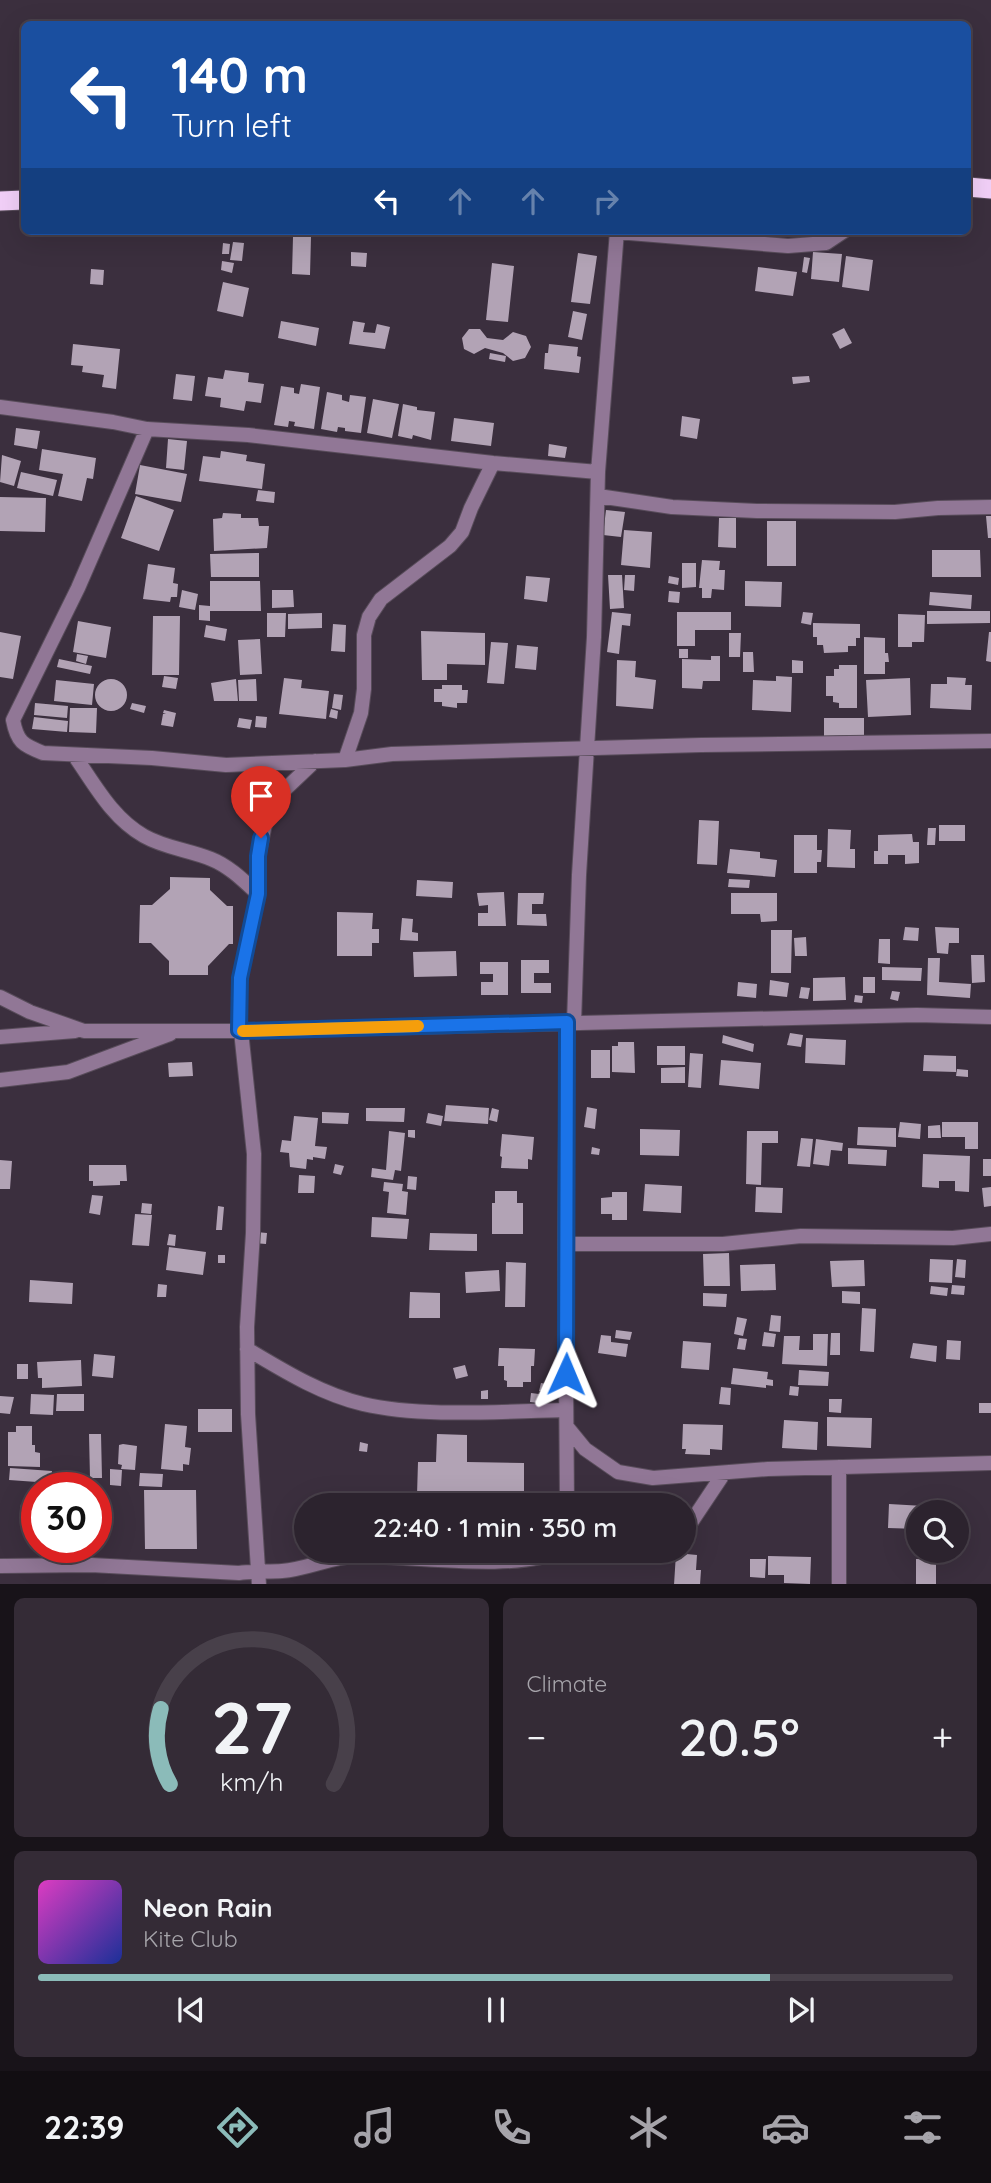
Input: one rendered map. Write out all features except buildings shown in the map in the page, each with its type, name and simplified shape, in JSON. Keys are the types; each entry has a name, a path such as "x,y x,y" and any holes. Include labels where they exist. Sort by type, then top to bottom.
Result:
{"highway":[{"path":"971,187 991,189"},
{"path":"0,201 21,200"}],"street":[{"path":"567,1493 565,1244 571,1022 594,637 598,472 617,235"},
{"path":"663,235 788,246 826,243 838,235"},
{"path":"0,407 147,429 248,435 598,472"},
{"path":"147,429 78,588 7,717 16,736 26,746 43,753 152,758 226,765 345,760 392,754 701,745 991,741"},
{"path":"345,760 361,713 364,635 369,617 381,599 450,546 462,531 493,463"},
{"path":"598,496 672,507 757,511 895,512 991,507"},
{"path":"74,755 115,814 144,836 212,859 235,873 258,894"},
{"path":"257,1577 247,1349 254,1154 240,1030 240,978 258,894 258,856 268,811 278,796 315,761"},
{"path":"0,997 30,1012 84,1031"},
{"path":"0,1037 84,1031 904,1016 991,1017"},
{"path":"0,1080 68,1072 179,1031"},
{"path":"565,1244 723,1244 801,1237 953,1238 991,1234"},
{"path":"247,1349 301,1381 360,1404 425,1411 566,1410"},
{"path":"567,1426 585,1449 618,1472 653,1478 839,1467 991,1462"},
{"path":"839,1467 839,1584"},
{"path":"696,1515 724,1473"},
{"path":"0,1566 91,1565 239,1573 257,1577 319,1563"}],"slow traffic":[{"path":"243,1031 418,1026"}],"route":[{"path":"261,838 258,894 240,978 239,1030 567,1022 566,1374"}]}
